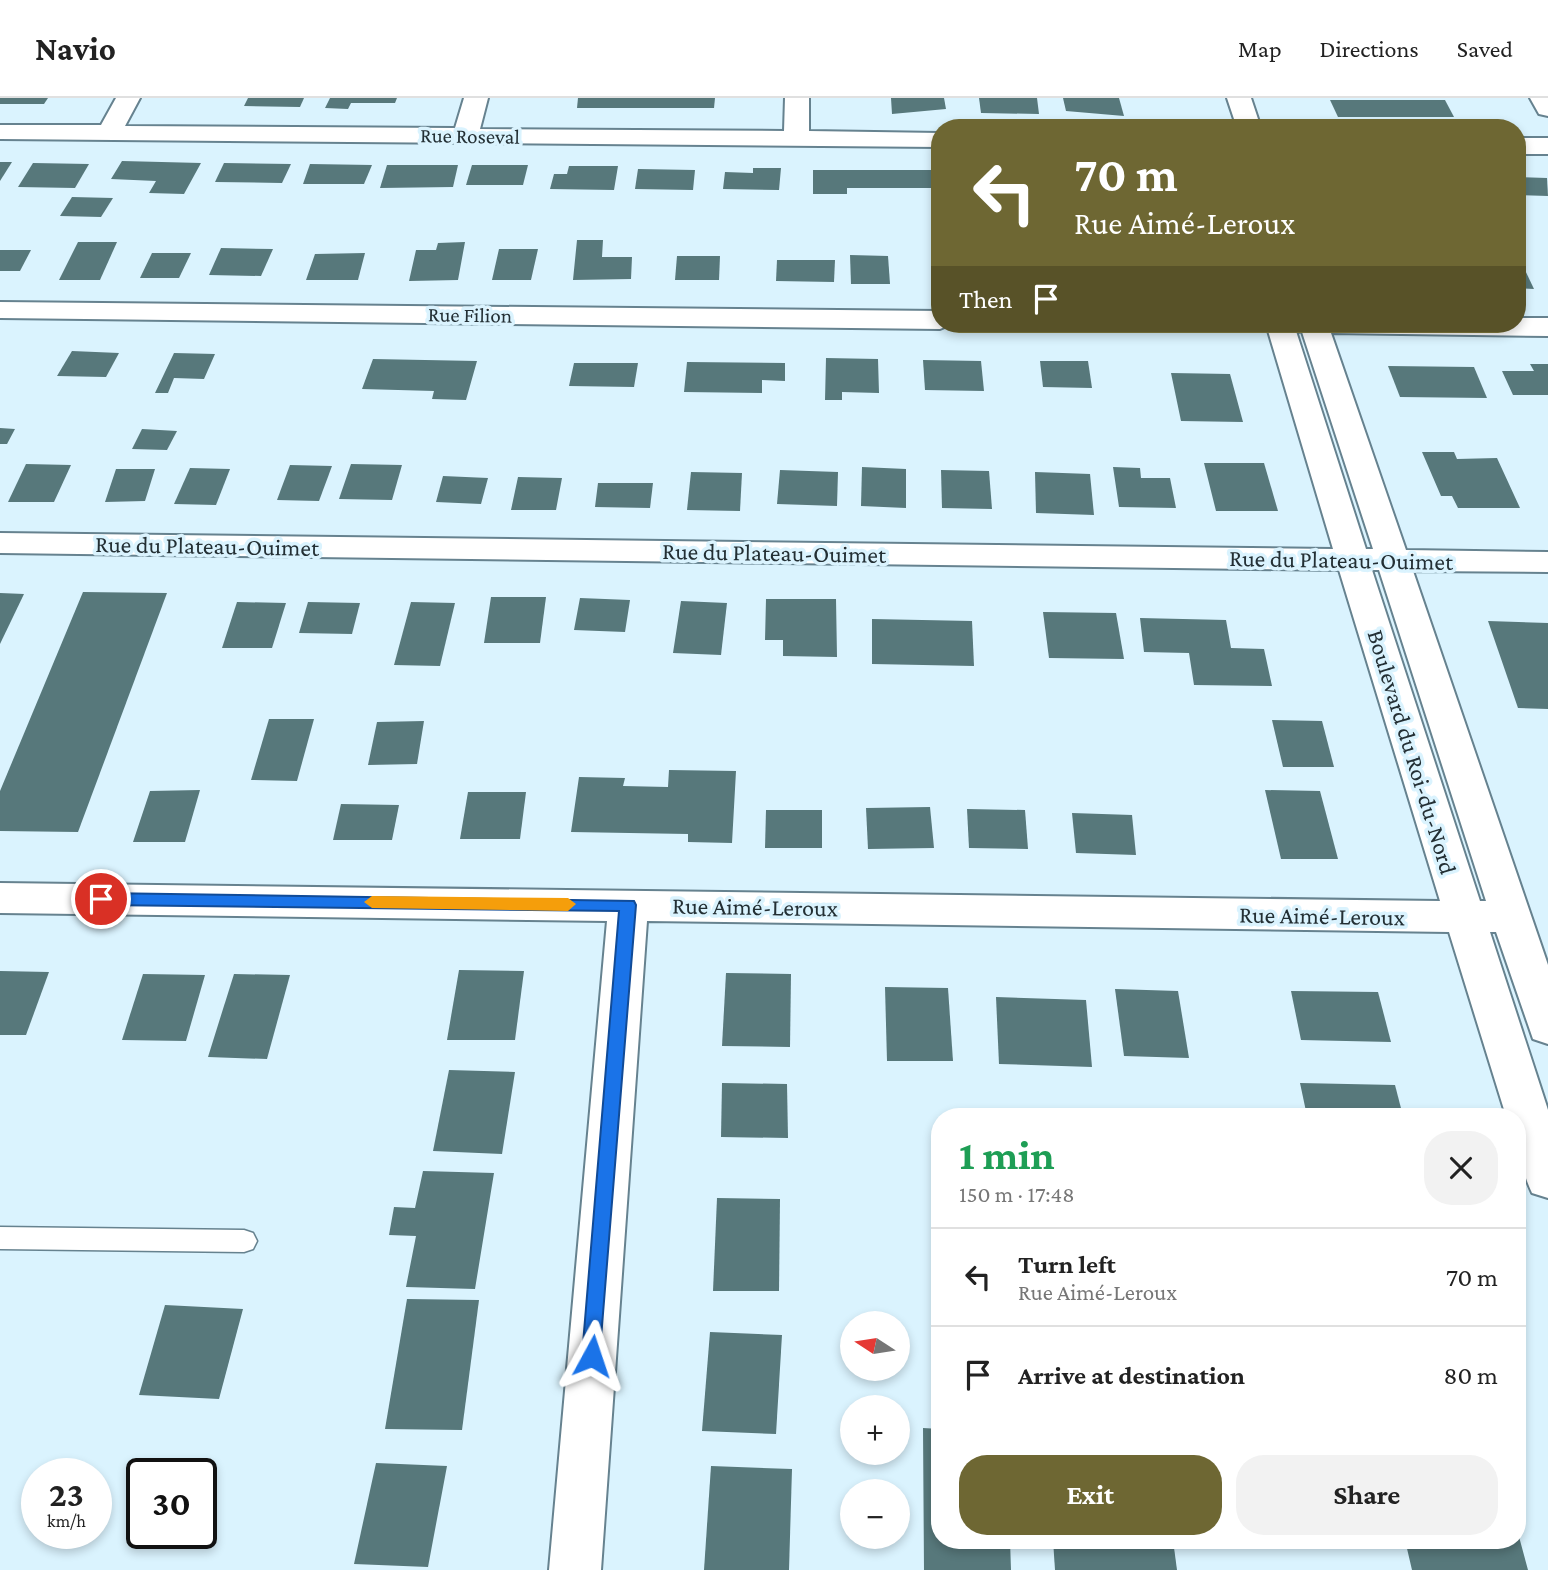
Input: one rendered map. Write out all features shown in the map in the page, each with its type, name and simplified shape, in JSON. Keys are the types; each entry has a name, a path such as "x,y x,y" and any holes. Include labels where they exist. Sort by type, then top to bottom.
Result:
{"street":[{"path":"465,136 476,98"},
{"path":"796,139 797,98"},
{"path":"1239,98 1246,119"},
{"path":"1542,98 1548,109"},
{"path":"108,132 140,102"},
{"path":"136,133 140,102"},
{"name":"Rue Roseval","path":"0,132 931,140"},
{"path":"1526,146 1548,146"},
{"name":"Rue Filion","path":"0,310 931,320"},
{"path":"1526,327 1548,327"},
{"name":"Boulevard du Roi-du-Nord","path":"1283,333 1525,1108"},
{"name":"Boulevard du Roi-du-Nord","path":"1317,333 1548,1027"},
{"name":"Rue du Plateau-Ouimet","path":"0,543 1548,562"},
{"name":"Rue Aimé-Leroux","path":"0,898 1511,917"},
{"path":"575,1570 628,905"},
{"name":"Boulevard du Roi-du-Nord","path":"1526,1110 1548,1179"}],"lane":[{"path":"0,1238 243,1241"}],"building":[{"path":"0,98 48,98 44,104 0,104"},
{"path":"248,98 304,98 300,107 244,106"},
{"path":"330,98 397,98 395,103 351,103 348,109 325,108"},
{"path":"578,98 715,98 714,108 577,108"},
{"path":"891,98 944,98 946,109 892,114"},
{"path":"979,98 1037,98 1039,114 981,113"},
{"path":"1063,98 1119,98 1124,116 1066,111"},
{"path":"1330,100 1445,100 1454,117 1338,117"},
{"path":"122,161 201,163 184,194 149,193 156,181 111,179"},
{"path":"0,162 12,162 0,181"},
{"path":"33,163 89,164 75,188 18,187"},
{"path":"224,163 291,164 282,183 215,182"},
{"path":"310,164 372,165 364,184 303,184"},
{"path":"387,165 458,165 453,187 380,188"},
{"path":"472,165 528,165 523,185 466,185"},
{"path":"569,166 618,166 614,190 550,189 554,174 567,174"},
{"path":"753,168 781,168 779,190 723,189 725,172 753,173"},
{"path":"638,169 695,170 693,190 635,189"},
{"path":"813,170 931,170 931,188 847,188 847,194 813,194"},
{"path":"1526,177 1547,178 1548,196 1526,195"},
{"path":"72,197 113,198 101,217 60,216"},
{"path":"577,240 603,240 602,257 632,257 631,279 573,280"},
{"path":"78,242 117,242 100,280 59,280"},
{"path":"465,242 458,280 409,281 416,250 436,250 438,243"},
{"path":"221,248 273,249 261,276 209,275"},
{"path":"499,249 538,249 531,280 492,280"},
{"path":"0,250 31,250 20,271 0,271"},
{"path":"152,253 191,253 179,278 140,278"},
{"path":"365,253 358,280 306,280 315,254"},
{"path":"850,255 888,256 890,284 851,284"},
{"path":"677,256 720,256 719,280 675,280"},
{"path":"777,260 835,260 834,282 776,281"},
{"path":"1526,272 1534,289 1526,289"},
{"path":"72,351 119,353 106,377 57,376"},
{"path":"174,353 215,354 204,379 174,378 168,393 155,393"},
{"path":"826,358 878,359 879,393 842,392 842,400 825,400"},
{"path":"373,359 477,361 466,400 432,399 434,391 362,389"},
{"path":"923,360 981,361 984,391 925,390"},
{"path":"1040,361 1088,361 1092,388 1043,387"},
{"path":"687,362 785,363 785,381 762,380 762,393 684,392"},
{"path":"574,363 638,363 634,387 569,386"},
{"path":"1530,364 1548,364 1548,395 1513,395 1502,371 1534,371"},
{"path":"1388,366 1474,367 1487,398 1400,397"},
{"path":"1171,373 1230,374 1243,422 1181,421"},
{"path":"0,428 15,429 7,444 0,444"},
{"path":"142,429 177,431 167,450 132,449"},
{"path":"1422,452 1454,452 1457,459 1497,458 1520,508 1458,508 1452,496 1441,496"},
{"path":"1204,463 1264,463 1278,511 1216,511"},
{"path":"26,464 71,465 54,502 8,502"},
{"path":"351,464 402,465 392,500 339,499"},
{"path":"290,465 332,466 319,501 277,500"},
{"path":"862,467 906,469 906,508 861,506"},
{"path":"1113,467 1140,468 1141,478 1170,478 1176,508 1119,507"},
{"path":"190,468 230,469 216,505 174,504"},
{"path":"116,469 155,469 145,501 105,502"},
{"path":"780,470 838,472 837,506 777,504"},
{"path":"941,470 989,471 992,509 942,508"},
{"path":"691,472 742,473 740,511 687,510"},
{"path":"1035,472 1090,474 1094,515 1036,513"},
{"path":"443,476 488,478 481,504 436,502"},
{"path":"518,477 562,478 556,510 511,510"},
{"path":"598,483 653,483 650,508 595,507"},
{"path":"83,592 167,593 78,832 0,831 0,791"},
{"path":"0,593 24,594 0,644"},
{"path":"491,597 546,597 540,643 484,643"},
{"path":"580,598 630,600 625,632 574,630"},
{"path":"766,599 836,599 837,657 783,656 783,640 765,640"},
{"path":"681,601 727,603 721,655 673,653"},
{"path":"237,602 286,603 272,648 222,648"},
{"path":"308,602 360,603 352,634 299,633"},
{"path":"411,602 455,603 440,666 394,665"},
{"path":"1043,612 1116,613 1124,659 1049,658"},
{"path":"1140,618 1226,620 1231,648 1264,649 1272,686 1194,685 1189,653 1144,652"},
{"path":"872,619 972,621 974,666 872,664"},
{"path":"1488,621 1548,623 1548,709 1518,708"},
{"path":"269,719 314,719 297,781 251,780"},
{"path":"1272,720 1322,721 1334,767 1283,767"},
{"path":"424,721 417,764 368,765 377,722"},
{"path":"669,770 736,771 732,843 688,842 688,834 571,832 579,777 625,778 623,786 668,787"},
{"path":"200,790 185,842 133,842 150,791"},
{"path":"1265,790 1320,791 1338,859 1281,859"},
{"path":"468,792 526,792 520,839 460,839"},
{"path":"341,804 399,805 392,840 333,840"},
{"path":"930,807 934,848 868,849 866,808"},
{"path":"967,809 1025,810 1028,849 969,848"},
{"path":"766,810 822,810 822,848 765,848"},
{"path":"1072,813 1132,815 1136,855 1076,853"},
{"path":"459,970 524,971 515,1040 447,1040"},
{"path":"0,971 49,972 26,1035 0,1035"},
{"path":"726,973 791,974 790,1047 722,1046"},
{"path":"143,974 205,975 186,1041 122,1040"},
{"path":"234,974 290,975 267,1059 208,1057"},
{"path":"885,987 948,988 953,1061 887,1061"},
{"path":"1115,989 1178,991 1189,1058 1124,1056"},
{"path":"1291,991 1378,992 1391,1042 1301,1040"},
{"path":"996,997 1086,1000 1092,1067 999,1064"},
{"path":"449,1070 515,1072 502,1154 433,1151"},
{"path":"722,1083 787,1084 788,1138 721,1137"},
{"path":"1300,1083 1395,1085 1401,1108 1305,1108"},
{"path":"423,1171 494,1173 475,1289 406,1287 416,1236 389,1235 394,1207 415,1208"},
{"path":"717,1198 780,1199 779,1291 713,1291"},
{"path":"407,1299 479,1300 462,1430 385,1429"},
{"path":"165,1305 243,1309 219,1399 139,1395"},
{"path":"710,1332 782,1335 776,1434 702,1431"},
{"path":"923,1428 931,1428 931,1549 1010,1549 1011,1570 924,1570"},
{"path":"376,1463 447,1466 428,1567 354,1564"},
{"path":"711,1466 792,1469 789,1570 704,1570"},
{"path":"1054,1549 1174,1549 1177,1570 1055,1570"},
{"path":"1407,1549 1522,1549 1528,1570 1412,1570"}],"slow traffic":[{"path":"372,902 568,904"}],"route":[{"path":"101,899 628,905 592,1356"}]}
